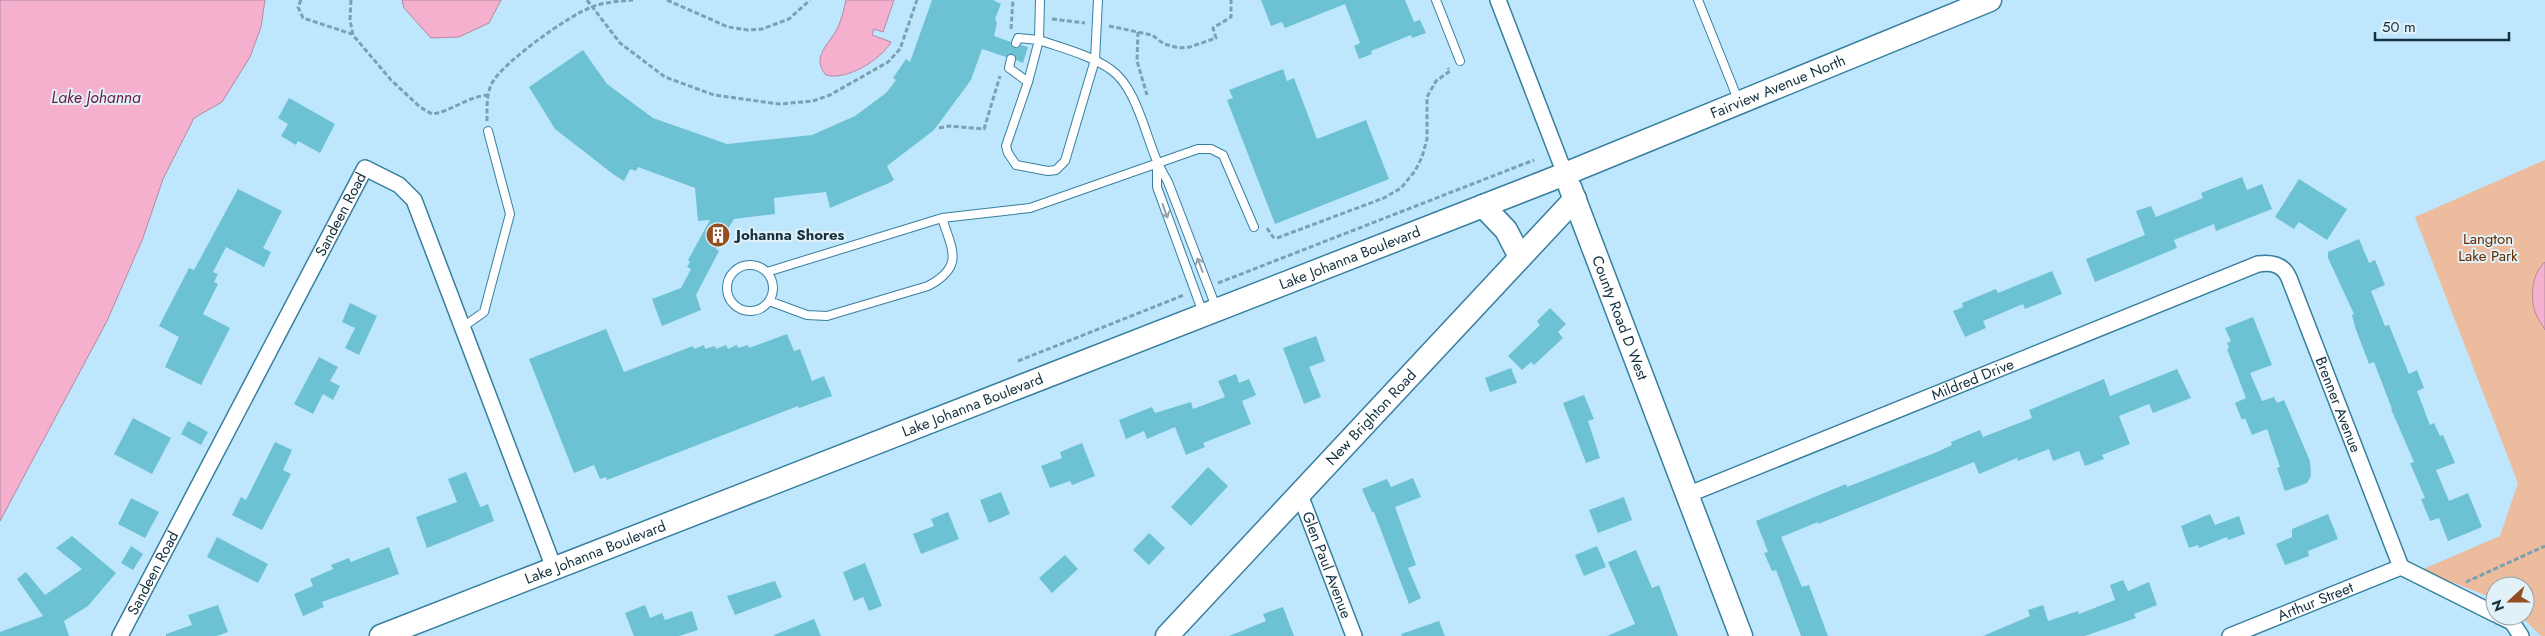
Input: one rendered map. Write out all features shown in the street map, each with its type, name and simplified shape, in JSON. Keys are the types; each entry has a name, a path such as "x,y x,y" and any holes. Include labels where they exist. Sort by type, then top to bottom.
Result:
{"street":[{"name":"County Road D West","path":"1498,0 1741,636"},
{"name":"Fairview Avenue North","path":"1565,174 1990,0"},
{"name":"Sandeen Road","path":"120,636 365,168 399,185 414,200 554,568"},
{"name":"Lake Johanna Boulevard","path":"381,636 1565,174"},
{"name":"New Brighton Road","path":"1167,636 1299,492 1575,199"},
{"path":"1483,206 1506,230 1520,257"},
{"name":"Brenner Avenue","path":"2258,264 2268,262 2278,265 2289,278 2401,567"},
{"name":"Mildred Drive","path":"1687,495 2258,264"},
{"name":"Glen Paul Avenue","path":"1299,492 1354,636"},
{"path":"2401,567 2485,609"},
{"name":"Arthur Street","path":"2230,636 2401,567"}],"lane":[{"path":"1040,0 1039,40 1028,82 1006,146 1016,165 1048,171 1056,170 1065,160 1096,60 1098,0"},
{"path":"1436,0 1460,61"},
{"path":"1698,0 1739,104"},
{"path":"1016,43 1018,38 1039,40 1096,60 1118,76 1130,93 1157,164 1168,182 1209,286 1211,313"},
{"path":"1011,59 1009,68 1028,82"},
{"path":"463,327 484,312 510,214 488,131"},
{"path":"767,272 773,287 769,301 757,310 745,310 739,308 730,300 727,288 730,277 742,267 752,265 767,272 942,218 1030,208 1198,150 1211,149 1223,155 1254,225"},
{"path":"1157,164 1156,187 1195,291 1211,313"},
{"path":"769,301 807,315 827,316 928,286 941,279 950,269 954,258 942,218"}],"path":[{"path":"301,0 298,7 303,18 353,35"},
{"path":"351,0 350,20 353,35 391,80 420,107 432,114 445,112 479,96 489,95"},
{"path":"587,0 620,43 665,77 714,95 779,104 813,101 830,95 888,62 900,49 917,0"},
{"path":"488,131 489,95 494,80 511,63 558,27 592,7 633,0"},
{"path":"667,0 728,27 748,30 762,29 789,19 810,0"},
{"path":"1013,0 1010,34 1015,28 1050,19 1152,35 1164,44 1179,48 1190,47 1216,38 1212,28 1231,17 1231,0"},
{"path":"1254,225 1263,222 1272,237 1277,238 1384,198 1401,188 1415,172 1422,157 1427,139 1427,97 1436,81 1450,71 1446,62"},
{"path":"939,128 949,126 984,129 1001,77 1000,72"},
{"path":"1209,286 1534,160"},
{"path":"1018,360 1195,291"},
{"path":"2448,592 2545,546"}],"green space":[{"name":"Langton Lake Park","path":"2545,160 2545,636 2541,636 2531,626 2535,626 2535,576 2485,576 2485,595 2421,570 2500,536 2518,483 2415,217"}],"water":[{"name":"Lake Johanna","path":"0,0 265,0 261,27 250,57 222,102 194,118 163,179 143,238 107,321 0,521"},
{"path":"402,0 501,0 489,23 459,37 431,38 404,8"},
{"path":"846,0 894,0 883,32 874,29 872,35 891,42 879,56 862,68 843,75 826,75 820,62 821,56 838,27"},
{"path":"2545,262 2545,330 2533,306 2533,285 2537,272"}],"building":[{"path":"932,0 993,0 1001,4 995,19 997,23 994,36 1011,42 1014,48 1021,45 1028,47 1023,63 1016,60 1013,54 1006,57 982,49 971,80 934,130 887,166 894,180 889,183 830,208 826,192 774,198 775,214 734,219 716,249 719,251 696,295 701,310 662,326 652,299 681,288 691,269 687,267 690,262 688,260 710,220 698,221 695,188 638,167 636,171 630,169 624,181 555,129 529,87 583,50 607,84 653,118 727,144 812,135 855,116 886,93 896,80 893,78 906,59 910,62"},
{"path":"1261,0 1405,0 1414,22 1420,20 1426,33 1412,38 1411,35 1371,51 1372,54 1359,59 1354,46 1360,43 1345,4 1285,28 1282,22 1271,26"},
{"path":"1283,69 1287,81 1294,78 1317,139 1366,120 1389,179 1275,224 1227,100 1233,98 1229,90"},
{"path":"289,98 335,124 320,153 298,141 296,145 281,136 288,124 278,118"},
{"path":"2242,177 2247,190 2262,184 2272,209 2216,231 2214,224 2174,240 2177,248 2095,282 2086,259 2145,235 2136,211 2151,206 2156,217 2203,198 2201,193"},
{"path":"2299,179 2347,209 2327,240 2299,222 2294,229 2275,217"},
{"path":"238,189 282,211 263,248 271,252 264,267 226,247 213,272 218,274 214,282 218,284 203,314 230,328 201,385 165,367 179,337 159,326 189,268 194,270"},
{"path":"2359,239 2369,263 2375,260 2385,285 2371,291 2385,326 2389,325 2409,374 2417,370 2424,388 2417,391 2430,425 2434,423 2440,436 2443,435 2455,463 2436,470 2449,501 2468,493 2482,527 2448,541 2439,518 2430,521 2421,499 2425,498 2410,463 2414,462 2391,409 2374,362 2369,364 2355,327 2352,315 2354,314 2328,258 2328,252"},
{"path":"2052,271 2062,294 2025,309 2023,304 1983,321 1986,328 1965,337 1953,311 1963,307 1962,303 1996,289 1998,293"},
{"path":"350,303 377,316 359,355 345,348 355,328 342,322"},
{"path":"1550,308 1566,324 1558,332 1563,338 1534,365 1531,362 1522,370 1508,356 1540,325 1537,321"},
{"path":"2253,317 2272,365 2250,373 2262,401 2274,397 2277,403 2284,400 2310,461 2311,476 2307,483 2285,491 2277,468 2280,467 2267,429 2252,435 2245,418 2242,420 2235,403 2246,398 2227,349 2229,348 2227,343 2231,341 2225,328"},
{"path":"606,329 624,372 693,346 694,349 704,345 705,349 715,346 716,349 726,345 728,349 737,345 738,348 748,345 749,348 787,334 794,351 800,349 812,381 824,376 832,396 799,408 798,406 607,480 606,477 600,479 594,465 574,473 529,359"},
{"path":"1316,336 1325,361 1309,367 1321,397 1304,404 1283,348"},
{"path":"319,357 338,367 330,381 340,386 333,400 323,394 313,414 294,404"},
{"path":"1511,368 1517,383 1490,392 1485,378"},
{"path":"2177,369 2191,398 2153,413 2149,404 2119,416 2130,444 2102,455 2104,459 2085,466 2079,451 2053,461 2049,449 2018,461 2017,458 1979,474 1974,462 1781,537 1802,587 1809,585 1828,636 1801,636 1776,570 1772,571 1764,553 1768,552 1756,521 1846,484 1847,487 1937,452 1952,445 1951,442 1980,430 1983,437 2032,418 2029,410 2104,379 2110,396"},
{"path":"1236,374 1239,383 1249,379 1256,395 1242,401 1251,424 1203,443 1205,447 1186,455 1175,427 1147,439 1144,431 1126,439 1119,420 1152,407 1155,413 1191,402 1193,409 1225,397 1218,381"},
{"path":"1584,395 1594,419 1588,421 1600,458 1586,463 1563,403"},
{"path":"133,418 171,438 152,474 114,454"},
{"path":"188,421 208,432 201,445 181,434"},
{"path":"275,442 292,450 283,470 291,474 262,530 232,515 241,497 246,500"},
{"path":"1082,443 1095,476 1072,485 1070,481 1050,488 1041,466 1062,458 1060,452"},
{"path":"1208,467 1228,486 1191,526 1171,507"},
{"path":"466,472 479,504 481,507 488,504 494,521 427,548 416,517 457,502 448,479"},
{"path":"1413,478 1421,497 1395,507 1416,565 1408,568 1421,598 1409,604 1374,512 1372,512 1362,489 1387,479 1391,487"},
{"path":"1001,492 1010,514 989,523 980,500"},
{"path":"1624,497 1632,520 1598,533 1589,510"},
{"path":"131,498 159,512 145,538 118,524"},
{"path":"948,512 959,539 921,554 913,534 934,526 931,519"},
{"path":"2210,514 2215,525 2239,516 2245,534 2228,540 2227,537 2199,548 2198,545 2189,548 2181,526"},
{"path":"2328,514 2338,539 2308,551 2309,556 2285,565 2276,544 2292,537 2292,529"},
{"path":"1149,533 1165,548 1149,565 1133,550"},
{"path":"72,536 116,573 88,606 64,621 69,636 0,636 0,632 43,616 17,579 26,572 45,595 82,569 56,548"},
{"path":"217,537 268,564 258,583 207,557"},
{"path":"131,546 143,554 133,570 121,563"},
{"path":"1597,546 1606,567 1584,576 1575,555"},
{"path":"389,547 399,574 322,602 324,607 303,616 294,594 313,586 310,579 333,569 331,565 349,558 351,562"},
{"path":"1636,550 1652,588 1659,585 1678,636 1607,636 1635,624 1608,562"},
{"path":"1065,555 1078,569 1052,593 1039,578"},
{"path":"865,563 882,606 869,611 863,597 854,601 843,572"},
{"path":"2123,580 2128,591 2149,582 2157,605 2134,614 2136,618 2085,636 1983,636 2030,616 2028,610 2043,605 2048,621 2078,611 2079,614 2115,600 2110,585"},
{"path":"775,581 782,597 735,615 727,596"},
{"path":"218,605 228,632 217,636 166,636 166,634 192,625 188,615"},
{"path":"645,605 650,618 662,613 665,620 692,611 698,630 679,636 634,636 625,613"},
{"path":"1283,607 1294,636 1229,636 1266,621 1263,614"},
{"path":"814,619 821,636 774,636 774,635"},
{"path":"1439,621 1445,636 1402,636 1401,634"}],"place":[{"name":"Johanna Shores","path":"718,235"}]}
